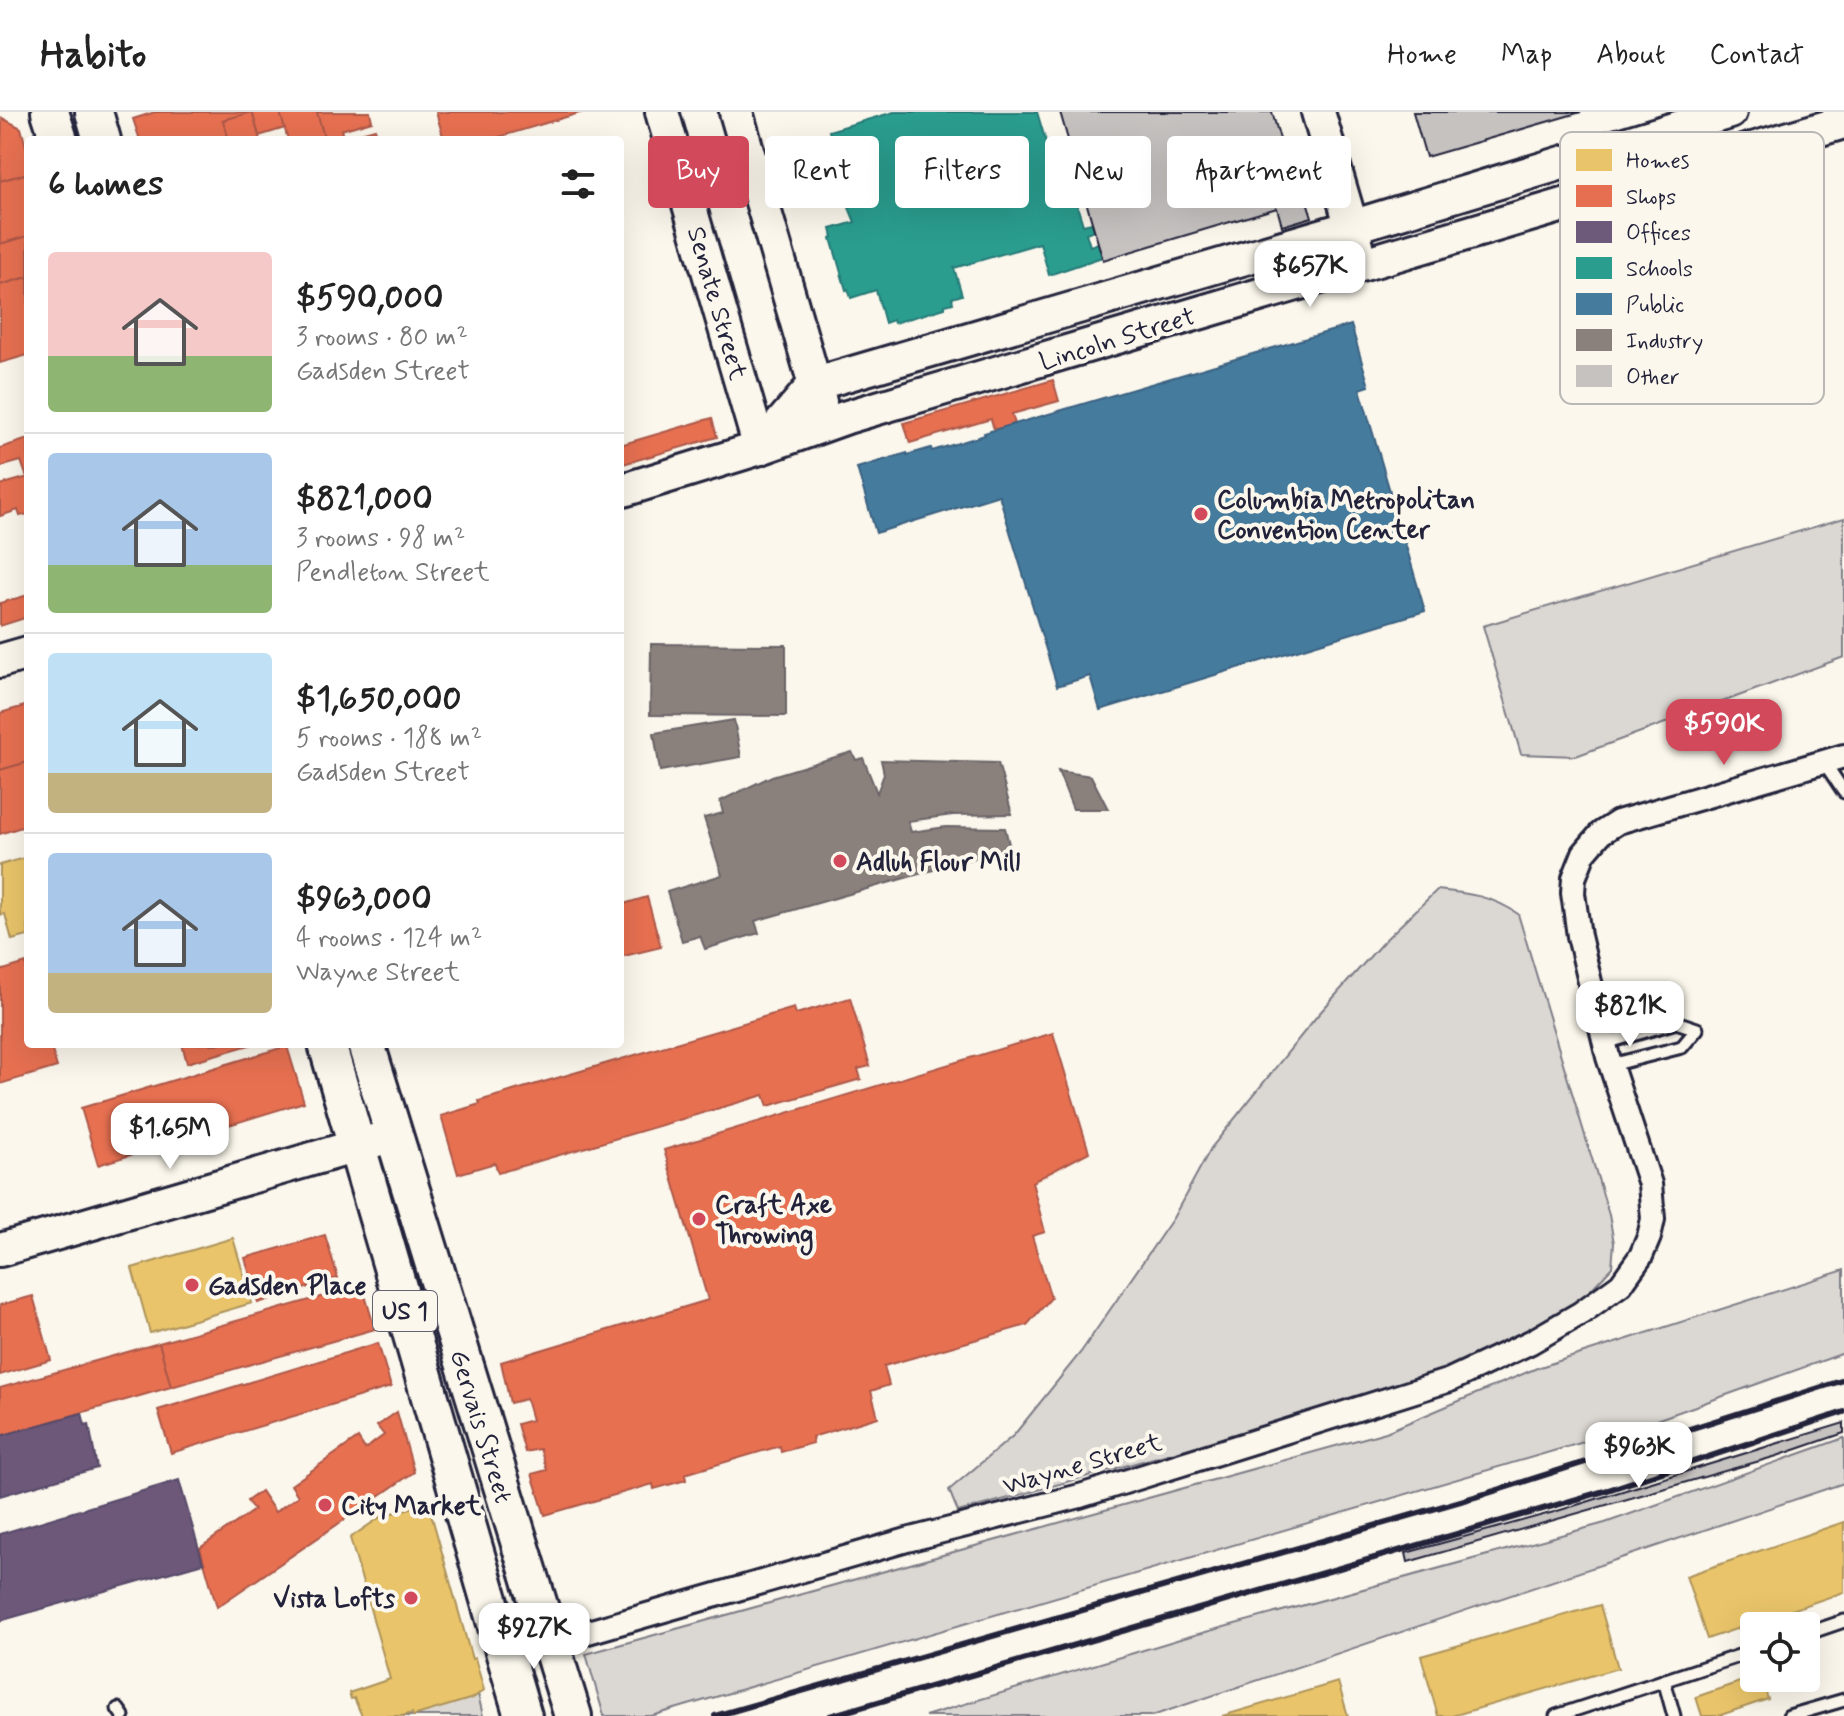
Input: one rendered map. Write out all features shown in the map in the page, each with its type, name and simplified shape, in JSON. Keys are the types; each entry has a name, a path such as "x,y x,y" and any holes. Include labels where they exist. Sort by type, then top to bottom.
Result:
{"main road":[{"path":"50,112 58,136"},
{"path":"94,112 101,136"},
{"name":"Gervais Street","path":"328,1048 514,1687"},
{"name":"Gervais Street","path":"367,1048 573,1716"}],"street":[{"name":"Senate Street","path":"662,112 669,136"},
{"path":"736,112 827,424"},
{"path":"1318,112 1362,264"},
{"name":"Lincoln Street","path":"1664,132 1730,112"},
{"name":"Lincoln Street","path":"1810,132 1844,122"},
{"name":"Lincoln Street","path":"815,384 1560,164"},
{"path":"749,171 753,170"},
{"name":"Lincoln Street","path":"624,490 827,424 1560,206"},
{"name":"Senate Street","path":"691,208 760,448"},
{"path":"760,448 815,384"},
{"path":"0,661 24,654"},
{"path":"1611,1065 1579,936 1573,893 1574,878 1584,853 1601,833 1618,822 1834,759"},
{"name":"Wayne Street","path":"514,1687 551,1643 907,1540 1080,1496 1420,1391 1531,1342 1581,1313 1615,1288 1632,1271 1649,1237 1653,1202 1650,1184 1611,1065"},
{"path":"0,1250 394,1135"}],"lane":[{"path":"1834,759 1844,792"},
{"path":"1605,1043 1676,1022 1697,1029 1682,1047 1611,1065"},
{"path":"1820,1629 1844,1621"},
{"path":"1556,1716 1740,1656"},
{"path":"1664,1680 1674,1716"},
{"path":"1789,1716 1844,1700"}],"shaded area":[{"path":"1844,518 1844,657 1576,756 1521,754 1483,626"},
{"path":"1437,890 1489,899 1518,914 1609,1215 1614,1243 1612,1267 1586,1295 1559,1317 1440,1373 1240,1434 958,1512 949,1490 1014,1435 1081,1352 1173,1218 1211,1148 1317,1016 1383,942"},
{"path":"1844,1270 1844,1353 1645,1424 651,1716 604,1716 586,1654 1386,1432 1537,1368"},
{"path":"1844,1438 1844,1483 1152,1716 925,1716 1180,1639 1605,1523"},
{"path":"478,1694 483,1716 401,1716"}],"building: Homes":[{"path":"24,858 24,937 12,940 5,914 0,915 0,865"},
{"name":"Gadsden Place","path":"233,1238 252,1303 150,1333 132,1268"},
{"name":"Vista Lofts","path":"428,1503 472,1659 475,1658 484,1690 473,1698 413,1716 412,1713 362,1716 349,1693 390,1679 350,1538 382,1516"},
{"path":"1844,1522 1844,1592 1786,1612 1740,1612 1740,1628 1707,1639 1686,1576"},
{"path":"1600,1605 1618,1668 1452,1716 1438,1716 1421,1656"},
{"path":"1338,1682 1348,1716 1222,1716"},
{"path":"1740,1682 1740,1692 1766,1692 1768,1699 1718,1716 1702,1716 1696,1697"}],"building: Shops":[{"path":"155,112 252,112 223,120 228,136 139,136 133,119"},
{"path":"252,112 280,112 285,128 259,136"},
{"path":"252,112 259,136 228,136 223,120"},
{"path":"280,112 317,112 324,136 287,136"},
{"path":"317,112 370,112 372,121 341,130 343,136 324,136"},
{"path":"436,112 583,112 502,136 443,136"},
{"path":"2,118 21,128 24,174 0,181"},
{"path":"375,129 378,136 349,136"},
{"path":"24,174 24,237 0,244 0,181"},
{"path":"24,237 24,278 0,285 0,244"},
{"path":"24,278 24,356 0,363 0,285"},
{"path":"1053,380 1059,401 1012,414 1015,424 994,430 991,419 910,443 904,423"},
{"path":"712,418 717,437 624,464 624,444"},
{"path":"24,440 24,469 21,461 0,467 0,448"},
{"path":"24,478 24,515 20,516 18,510 0,516 0,485"},
{"path":"24,596 24,618 0,626 0,603"},
{"path":"24,706 24,763 0,770 0,713"},
{"path":"24,763 24,826 0,834 0,770"},
{"path":"647,897 661,947 624,956 624,904"},
{"path":"24,964 24,1048 51,1048 57,1067 0,1084 0,971"},
{"path":"850,998 870,1066 858,1069 861,1079 768,1106 764,1095 498,1173 495,1163 458,1174 441,1116 480,1104 479,1101 794,1008 796,1014"},
{"path":"1053,1033 1089,1152 1032,1182 1045,1232 1032,1236 1051,1298 1027,1325 884,1366 889,1385 871,1391 878,1417 812,1437 813,1443 781,1452 780,1446 685,1474 686,1480 654,1489 653,1484 545,1515 532,1474 547,1470 540,1449 525,1452 517,1424 532,1420 526,1399 510,1403 501,1362 708,1300 664,1150"},
{"path":"183,1048 239,1048 187,1063"},
{"path":"280,1048 288,1048 304,1102 98,1165 81,1108"},
{"path":"325,1235 338,1278 258,1303 245,1258"},
{"path":"362,1285 375,1329 171,1387 159,1343"},
{"path":"33,1296 51,1360 0,1375 0,1305"},
{"path":"159,1343 171,1387 0,1436 0,1388"},
{"path":"378,1343 391,1387 171,1453 158,1410"},
{"name":"City Market","path":"397,1412 414,1472 217,1607 200,1548 254,1510 247,1501 261,1491 275,1512 298,1496 291,1485 358,1438 365,1449 384,1435 377,1426"}],"building: Offices":[{"path":"82,1413 85,1425 89,1424 97,1468 0,1496 0,1436"},
{"path":"179,1480 203,1563 0,1621 0,1534"}],"building: Schools":[{"path":"894,112 1037,112 1045,139 1045,208 1078,208 1083,225 1092,223 1094,230 1086,233 1090,246 1098,243 1102,257 1049,275 1040,243 954,268 962,295 952,298 953,303 894,323 893,320 885,323 876,290 851,298 831,238 831,229 855,222 849,208 879,208 879,136 830,136 829,131"}],"building: Public":[{"name":"Columbia Metropolitan Convention Center","path":"1351,325 1369,386 1360,389 1425,611 1100,710 1090,676 1057,686 999,495 876,533 857,468 907,453 931,448 932,451"}],"building: Industry":[{"path":"651,644 786,645 786,716 650,715"},
{"path":"734,720 741,757 660,771 654,733"},
{"name":"Adluh Flour Mill","path":"852,752 856,760 863,758 877,793 884,774 881,760 998,763 1012,814 953,815 908,821 911,832 946,827 1005,828 1010,848 755,921 759,933 705,949 700,936 682,941 667,892 722,875 704,818 723,813 720,801 772,776"},
{"path":"1058,771 1091,776 1108,809 1073,809"}],"building: Other":[{"path":"1060,112 1272,112 1279,136 1167,136 1167,208 1277,208 1103,260 1088,208 1151,208 1151,136 1067,136"},
{"path":"1413,112 1581,112 1426,157"},
{"path":"1277,208 1309,208 1312,217 1282,226"},
{"path":"1844,1423 1844,1433 1777,1456 1408,1562 1406,1553 1554,1512"}],"railway":[{"path":"715,1716 1485,1494 1844,1380"},
{"path":"830,1716 1608,1490 1844,1412"}],"place":[{"name":"Columbia Metropolitan Convention Center","path":"1201,514"},
{"name":"Adluh Flour Mill","path":"840,861"},
{"name":"Craft Axe Throwing","path":"699,1219"},
{"name":"Gadsden Place","path":"192,1285"},
{"name":"City Market","path":"325,1505"},
{"name":"Vista Lofts","path":"411,1598"}]}
